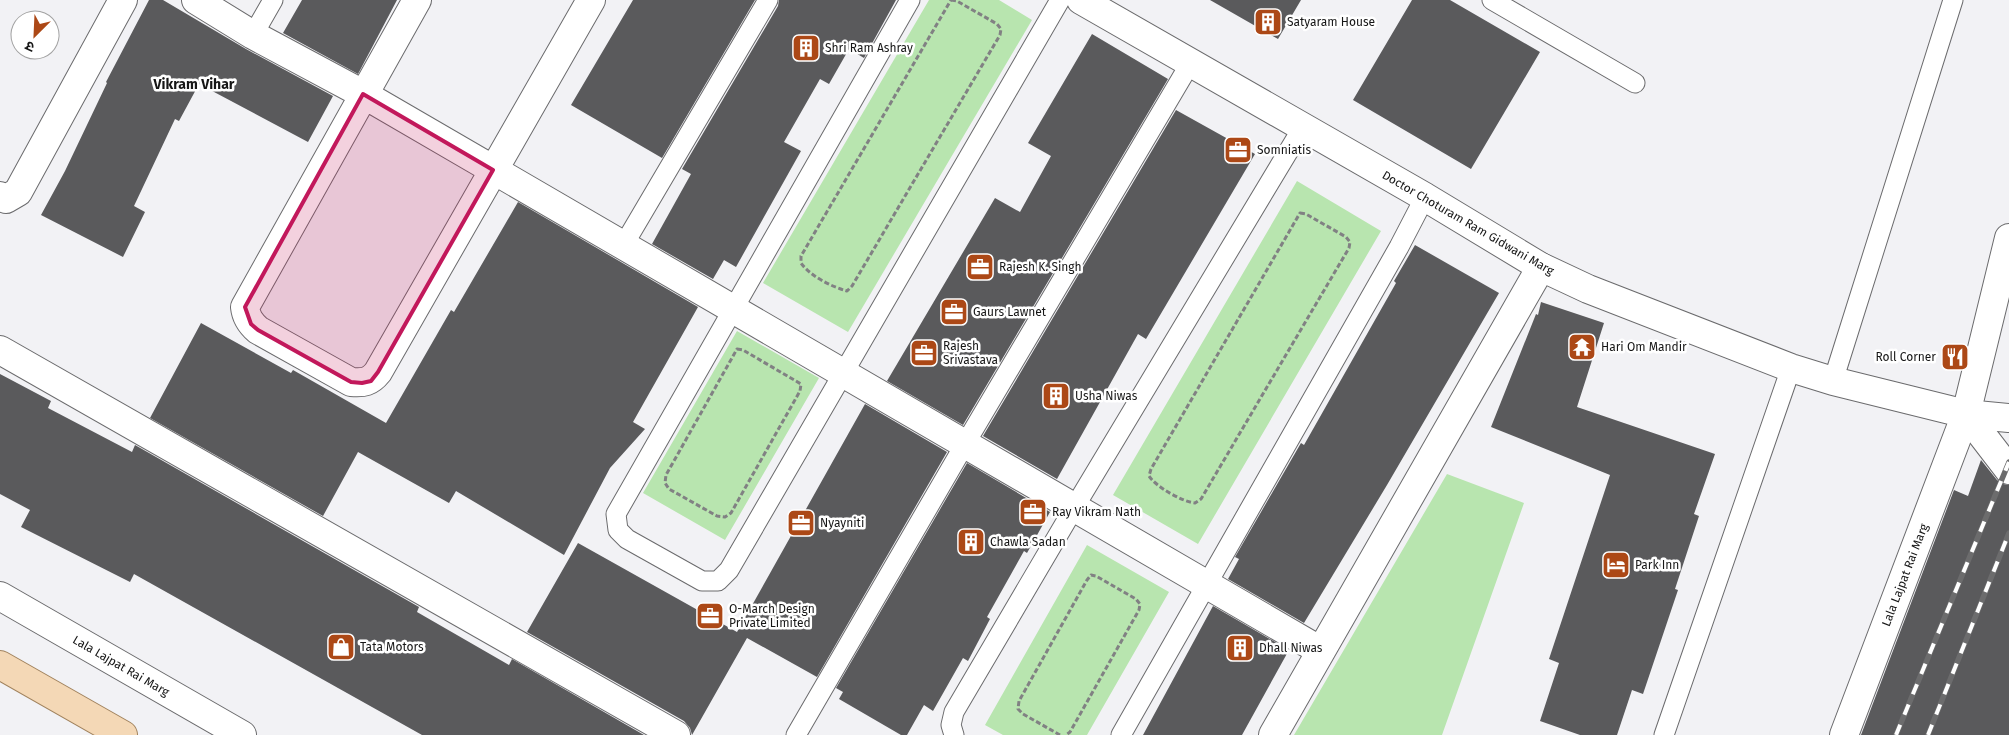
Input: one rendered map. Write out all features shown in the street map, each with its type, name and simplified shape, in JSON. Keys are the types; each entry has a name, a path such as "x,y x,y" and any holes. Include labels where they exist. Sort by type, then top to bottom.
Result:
{"main road":[{"path":"0,665 123,735"}],"street":[{"path":"0,196 6,199 18,192 123,0"},
{"path":"196,0 253,35 363,94 1322,651"},
{"path":"416,0 245,307 246,315 251,324 258,330 351,382 362,383 371,381 378,372 591,0"},
{"name":"Doctor Choturam Ram Gidwani Marg","path":"1081,0 1425,197 1541,268 1588,289 1790,368 1833,381 1966,414 2009,418"},
{"name":"Lala Lajpat Rai Marg","path":"1844,735 1966,414 2009,238"},
{"path":"1273,735 1541,268"},
{"path":"0,350 676,735"},
{"path":"1966,414 2009,470"},
{"name":"Lala Lajpat Rai Marg","path":"0,596 242,735"}],"lane":[{"path":"253,35 273,0"},
{"path":"623,246 768,0"},
{"path":"910,0 616,514 618,530 627,539 702,581 718,581 729,570 1060,0"},
{"path":"1492,0 1635,83"},
{"path":"1833,381 1953,0"},
{"path":"796,735 965,444 1191,62"},
{"path":"954,735 951,726 954,712 1303,127"},
{"path":"1121,735 1399,247 1425,197"},
{"path":"1664,735 1790,368"}],"path":[{"path":"952,0 997,24 1001,28 1000,35 852,286 847,291 840,289 805,269 801,264 802,256 952,0"},
{"path":"1300,213 1306,214 1346,237 1350,242 1349,248 1201,499 1195,504 1188,502 1153,482 1149,476 1150,469 1300,213"},
{"path":"737,350 742,350 800,384 800,391 730,513 725,517 717,516 669,489 665,483 666,475 737,350"},
{"path":"1060,735 1023,714 1018,709 1019,701 1091,575 1136,599 1140,604 1139,610 1070,732 1066,735"}],"highlighted area":[{"path":"363,94 493,170 378,372 371,381 362,383 351,382 258,330 251,324 245,307"}],"green space":[{"path":"929,0 999,0 1032,20 848,332 763,283"},
{"path":"1297,181 1381,231 1198,544 1113,495"},
{"path":"737,331 819,378 725,540 643,493"},
{"path":"1447,474 1524,503 1442,735 1294,735"},
{"path":"1087,545 1169,592 1087,735 1003,735 985,725"}],"building":[{"path":"149,0 163,0 246,49 333,96 308,142 199,84 179,121 175,119 134,206 145,212 123,257 41,215 65,171 106,82"},
{"path":"302,0 397,0 358,74 283,33"},
{"path":"633,0 755,0 662,158 571,105"},
{"path":"779,0 896,0 864,58 849,49 829,84 820,79 784,142 801,151 736,267 724,260 713,279 652,244 691,174 682,169 778,6"},
{"name":"Satyaram House","path":"1210,0 1301,0 1278,39"},
{"path":"1412,0 1450,0 1540,52 1471,169 1353,100"},
{"path":"1092,34 1168,79 963,425 887,381 995,198 1020,212 1051,156 1028,143"},
{"path":"1176,110 1255,154 1146,339 1138,334 1057,479 983,436"},
{"path":"518,202 698,307 633,422 645,429 610,468 564,555 456,491 449,503 358,452 323,516 150,418 201,323 291,373 293,370 386,423 451,310 454,312"},
{"path":"1415,245 1499,293 1304,623 1228,579 1239,559 1235,557 1301,443 1304,445 1396,283 1394,281"},
{"path":"1541,302 1604,323 1577,407 1715,454 1694,514 1699,516 1675,589 1678,590 1643,694 1632,690 1617,735 1580,735 1540,721 1559,663 1549,659 1610,475 1491,427 1536,314 1538,315"},
{"path":"0,374 51,401 48,408 132,452 135,445 419,607 417,612 509,665 512,659 644,735 422,735 134,574 130,582 21,527 30,510 0,494"},
{"path":"865,404 947,452 817,677 747,638 692,735 690,728 684,721 527,632 578,543 737,632"},
{"path":"1981,460 1997,480 2009,485 2009,735 1861,735 1954,490 1968,496"},
{"path":"967,463 1050,512 1027,553 1024,551 987,617 990,619 968,661 963,658 933,711 924,705 907,735 901,735 839,699 843,692 836,688"},
{"path":"1213,606 1289,650 1242,735 1143,735"}],"railway":[{"path":"1896,735 2009,462"},
{"path":"1928,735 2009,533"}],"place":[{"name":"Satyaram House","path":"1268,22"},
{"name":"Shri Ram Ashray","path":"806,48"},
{"name":"Somniatis","path":"1238,150"},
{"name":"Rajesh K. Singh","path":"980,267"},
{"name":"Gaurs Lawnet","path":"954,312"},
{"name":"Hari Om Mandir","path":"1582,347"},
{"name":"Rajesh Srivastava","path":"924,353"},
{"name":"Roll Corner","path":"1955,357"},
{"name":"Usha Niwas","path":"1056,396"},
{"name":"Ray Vikram Nath","path":"1033,512"},
{"name":"Nyayniti","path":"801,523"},
{"name":"Chawla Sadan","path":"971,542"},
{"name":"Park Inn","path":"1616,565"},
{"name":"O-March Design Private Limited","path":"710,616"},
{"name":"Tata Motors","path":"341,647"},
{"name":"Dhall Niwas","path":"1240,648"}],"district":[{"name":"Vikram Vihar","path":"194,84"}]}
